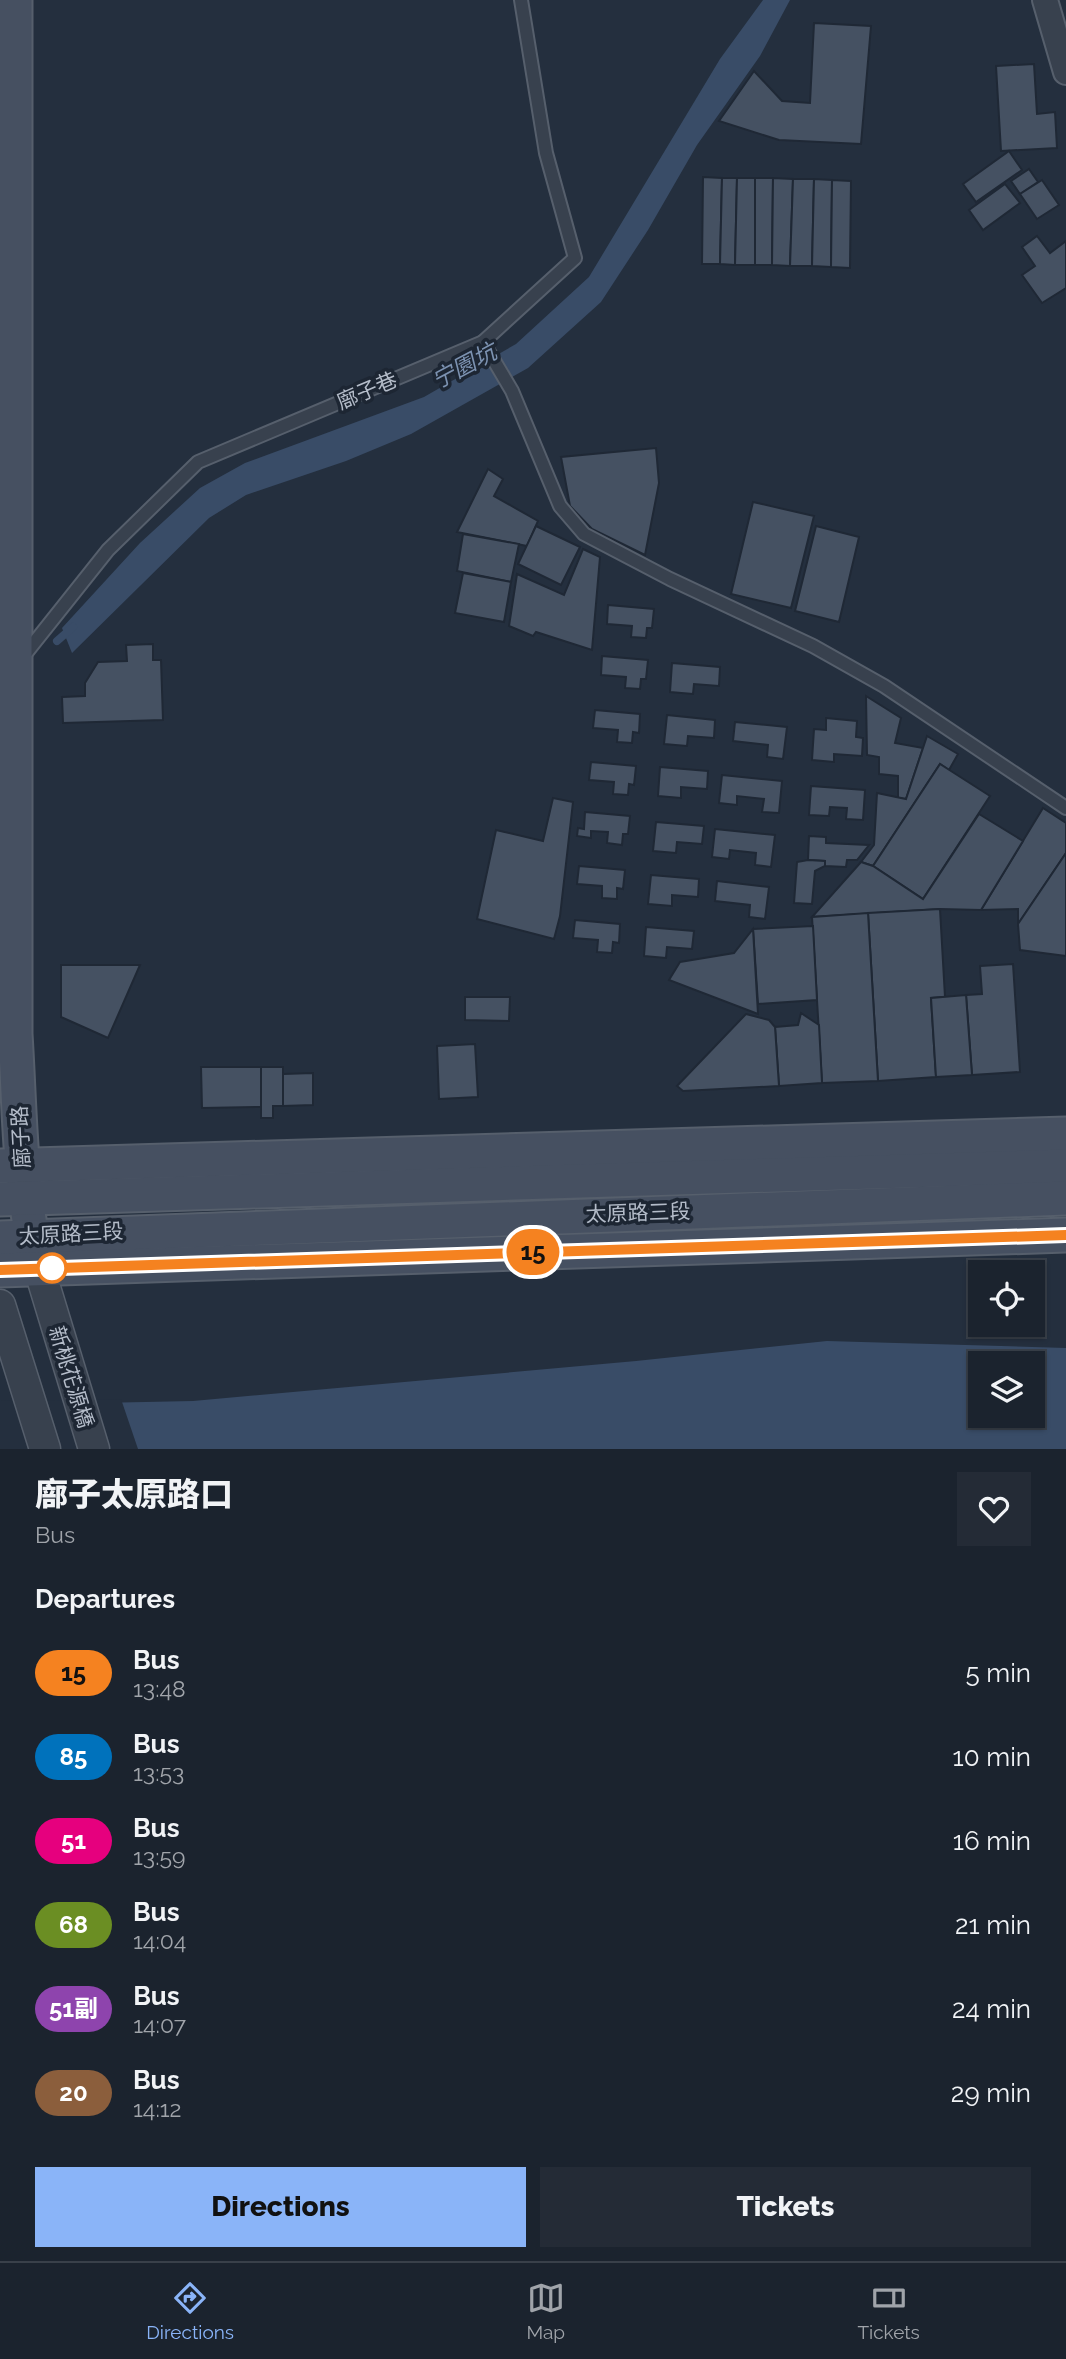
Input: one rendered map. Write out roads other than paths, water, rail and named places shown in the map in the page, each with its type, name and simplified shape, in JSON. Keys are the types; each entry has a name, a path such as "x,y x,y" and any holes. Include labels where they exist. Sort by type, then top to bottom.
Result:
{"main road":[{"name":"廍子路","path":"15,0 8,665 8,795 15,1034 11,1165 15,1236 39,1268"},
{"path":"11,1165 1066,1135"},
{"name":"太原路三段","path":"13,1198 1066,1166"},
{"name":"太原路三段","path":"15,1236 1066,1198"},
{"name":"太原路三段","path":"0,1270 1066,1235"}],"street":[{"path":"1045,0 1066,72"},
{"name":"廍子路","path":"39,1268 49,1306"},
{"name":"新桃花源橋","path":"49,1306 94,1449"},
{"path":"1,1309 46,1449"}],"lane":[{"name":"廍子巷","path":"8,665 108,550 198,462 486,348 575,258 546,153 521,0"},
{"path":"486,348 512,391 560,506 584,534 670,579 813,646 884,686 1066,808"}],"water":[{"path":"763,0 790,0 760,56 697,145 648,230 601,302 528,368 411,434 346,461 246,495 209,518 72,653 62,628 140,543 200,488 245,463 424,397 516,344 589,277 720,59"},
{"path":"827,1341 1066,1348 1066,1449 0,1449 0,1405 193,1401"}],"waterway":[{"name":"宁園坑","path":"57,641 73,627"}]}
